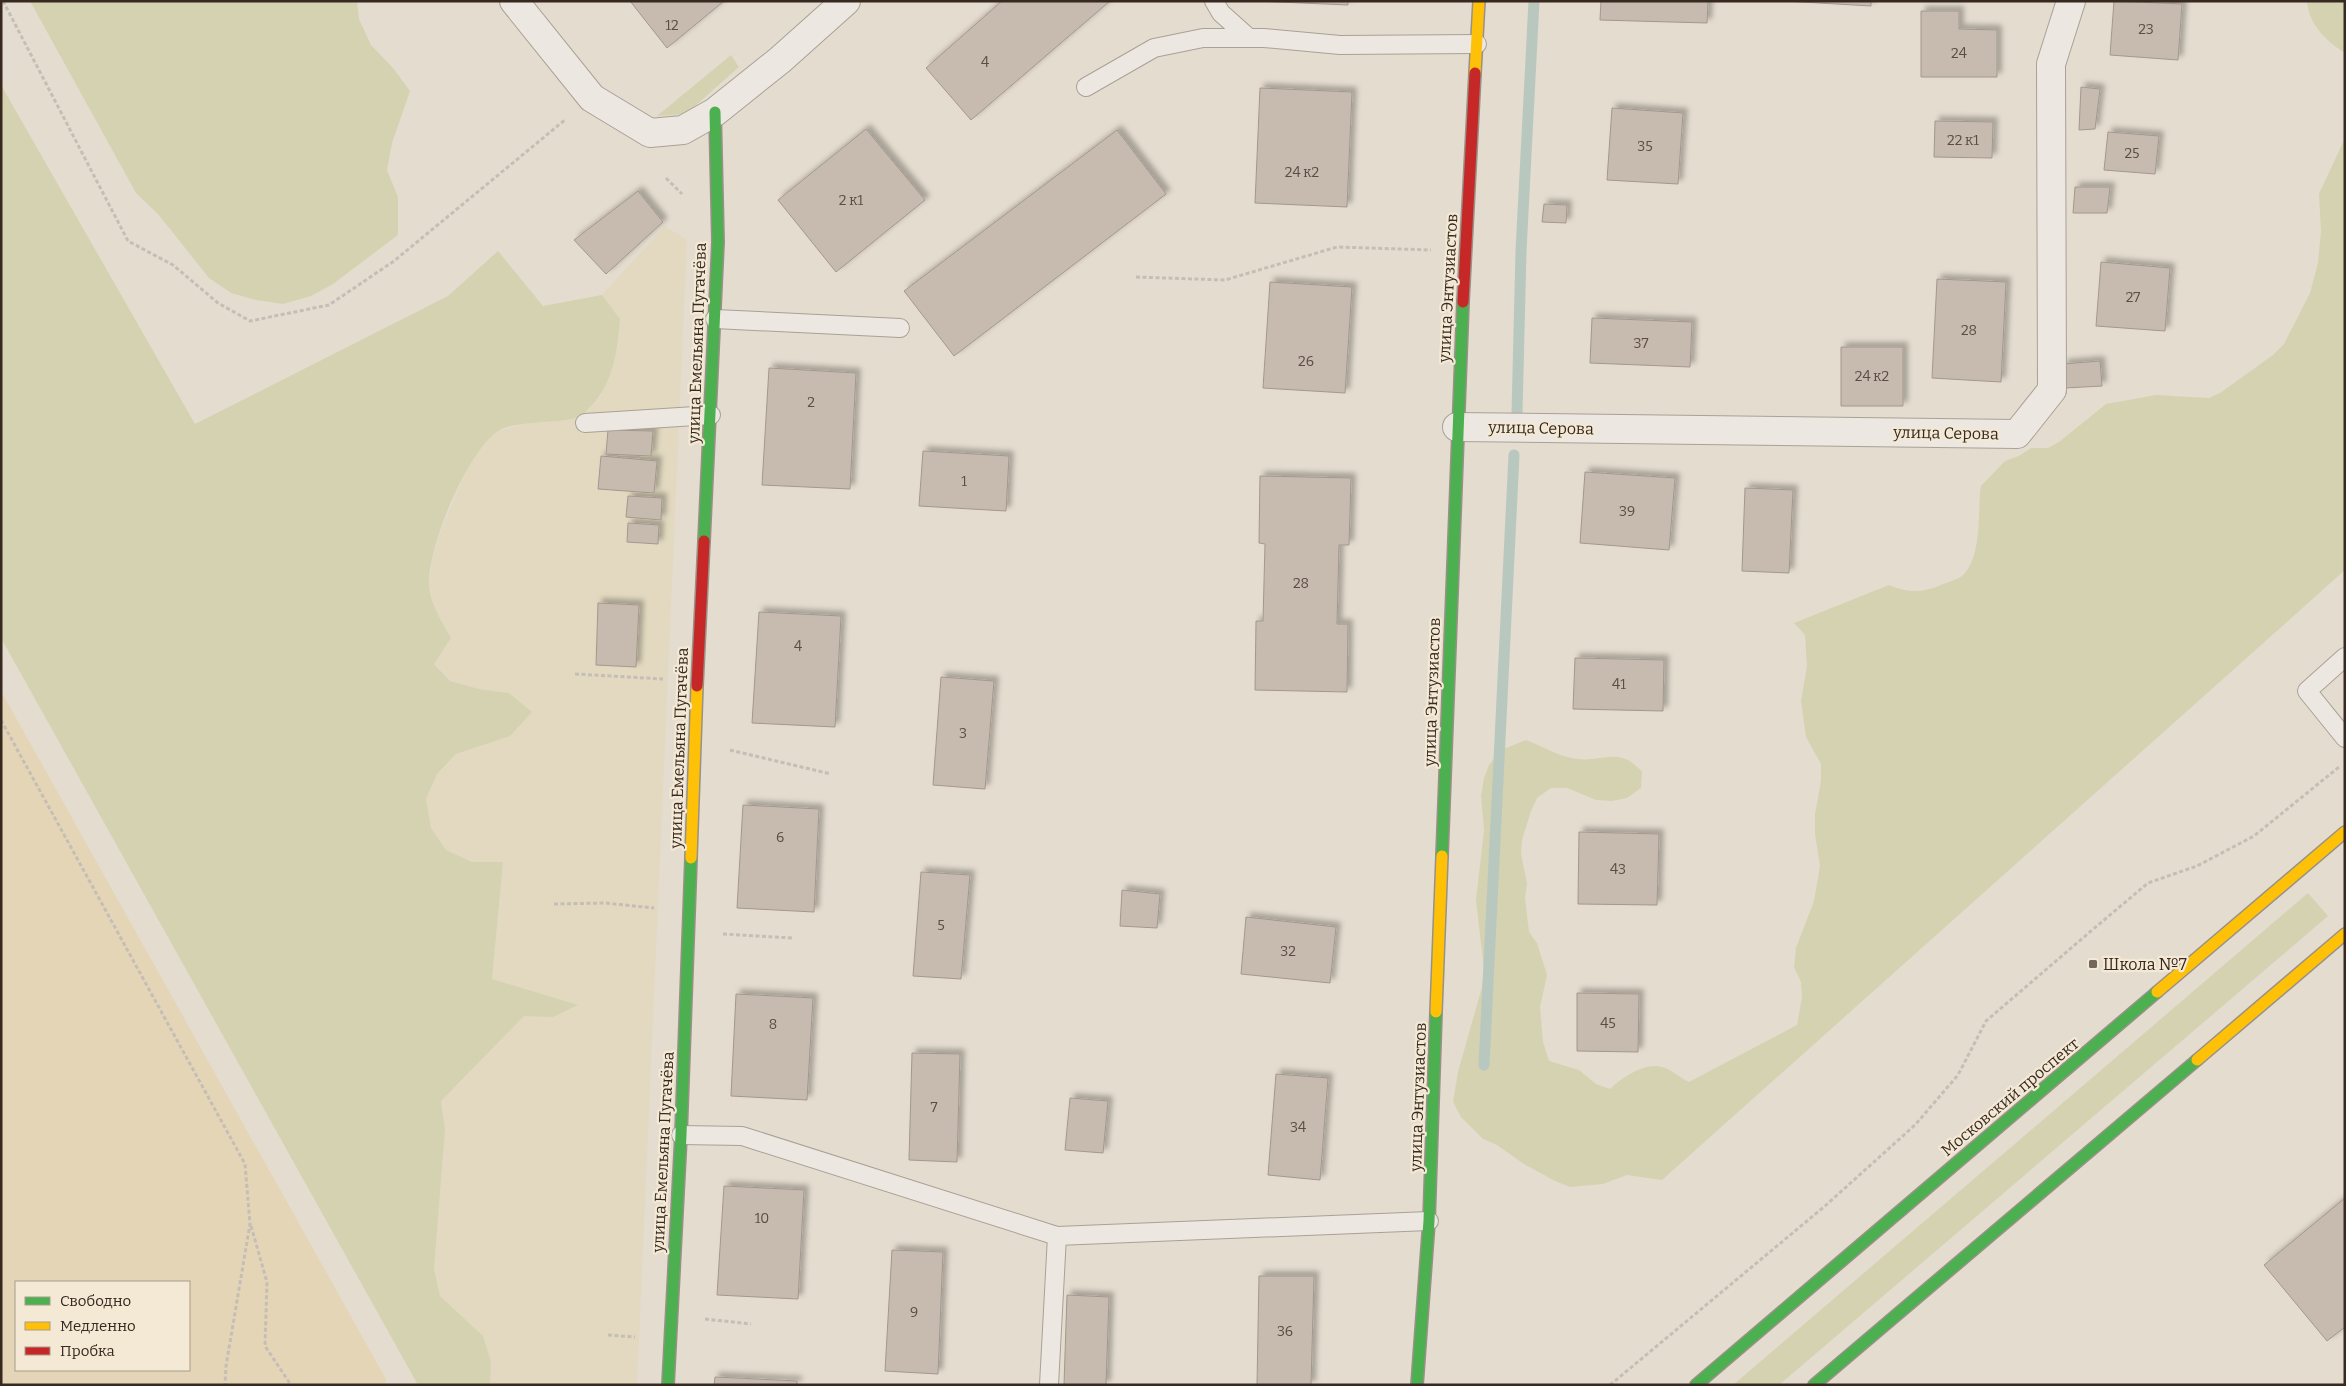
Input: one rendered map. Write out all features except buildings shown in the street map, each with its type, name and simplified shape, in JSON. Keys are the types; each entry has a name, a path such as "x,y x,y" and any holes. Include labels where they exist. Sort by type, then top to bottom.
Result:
{"street":[{"path":"514,1 592,98 650,132 683,130 715,112 780,60 846,1"},
{"name":"улица Энтузиастов","path":"1417,1385 1430,1221 1457,427 1479,1"},
{"name":"улица Серова","path":"1457,427 2017,434 2052,390 2051,64 2071,1"},
{"name":"улица Емельяна Пугачёва","path":"668,1385 682,1135 698,681 718,242 715,112"},
{"name":"Московский проспект","path":"1696,1385 2345,832"},
{"path":"1814,1385 2345,934"}],"lane":[{"path":"1214,1 1221,13 1248,38"},
{"path":"1086,87 1154,48 1203,38 1248,38 1340,45 1477,44"},
{"path":"715,319 900,328"},
{"path":"585,423 711,415"},
{"path":"2345,657 2307,691 2345,738"},
{"path":"682,1135 742,1136 1057,1236 1430,1221"},
{"path":"1049,1385 1057,1236"}],"path":[{"path":"4,1 128,241 173,265 218,304 250,321 329,305 394,261 592,98"},
{"path":"1136,277 1225,280 1337,247 1466,251"},
{"path":"575,674 698,681"},
{"path":"1,720 245,1164 250,1224 267,1282 264,1346 291,1385"},
{"path":"696,738 725,749 831,774"},
{"path":"1610,1385 1825,1206 1915,1125 1958,1075 1986,1021 2091,931 2148,883 2197,866 2254,836 2345,762"},
{"path":"554,904 605,903 689,912"},
{"path":"689,929 718,934 792,938"},
{"path":"225,1385 226,1366 250,1224"},
{"path":"672,1315 752,1324"}],"shaded area":[{"path":"30,1 357,1 359,19 371,45 393,68 410,91 392,143 387,170 398,197 398,235 333,284 311,296 283,304 256,300 231,293 209,278 158,214 136,193"},
{"path":"2307,1 2345,1 2345,53 2320,32 2311,18"},
{"path":"731,55 739,67 686,114 657,116"},
{"path":"1,85 195,424 448,296 498,251 543,306 602,295 620,319 616,354 609,377 598,398 583,414 570,419 506,427 485,443 473,460 451,501 435,546 429,582 431,597 451,638 434,664 450,681 479,689 509,693 532,712 510,736 456,754 437,774 426,799 431,828 446,850 472,862 503,862 492,979 578,1005 553,1017 524,1016 441,1101 445,1129 434,1269 440,1296 483,1336 491,1362 490,1385 418,1385 1,638"},
{"path":"2345,138 2345,570 1662,1180 1627,1175 1603,1184 1570,1187 1524,1164 1497,1145 1483,1139 1461,1117 1453,1102 1458,1072 1482,987 1484,969 1476,900 1484,830 1481,796 1484,778 1489,765 1501,750 1526,740 1570,758 1619,757 1634,764 1642,772 1641,788 1627,798 1612,801 1596,800 1567,788 1551,788 1537,798 1531,811 1522,840 1521,854 1527,883 1525,898 1529,932 1537,943 1547,975 1540,1007 1543,1042 1549,1061 1579,1070 1596,1084 1610,1089 1634,1072 1655,1066 1669,1070 1689,1082 1797,1025 1802,997 1801,982 1794,967 1796,948 1814,901 1820,866 1815,834 1815,814 1821,781 1821,764 1806,737 1801,701 1807,666 1805,635 1794,623 1889,585 1902,590 1921,591 1934,588 1962,576 1969,568 1976,546 1981,486 2005,461 2019,456 2031,448 2048,448 2059,442 2106,404 2156,395 2209,398 2220,393 2273,355 2284,344 2310,293 2318,263 2321,231 2319,194"},
{"path":"665,226 687,240 637,1385 490,1385 491,1362 483,1336 440,1296 434,1269 445,1129 441,1101 524,1015 553,1017 577,1005 492,979 503,863 472,862 446,850 431,828 426,799 437,774 456,754 483,745 509,693 479,689 450,681 434,663 451,638 436,612 429,584 433,555 463,477 476,453 498,431 525,424 580,416 600,397 618,347 620,319 602,295"},
{"path":"2308,893 2328,916 1779,1385 1733,1385"}],"sand":[{"path":"1,691 386,1379 385,1385 1,1385"}],"waterway":[{"path":"1517,413 1521,251 1534,1"},
{"path":"1484,1065 1514,455"}],"traffic: fast":[{"path":"704,541 718,242 715,112"},
{"path":"1442,856 1463,302"},
{"path":"668,1385 681,1135 691,858"},
{"path":"1696,1385 2157,992"},
{"path":"1417,1385 1429,1221 1436,1012"},
{"path":"1814,1385 2197,1060"}],"traffic: slow":[{"path":"1475,73 1479,1"},
{"path":"691,858 697,686"},
{"path":"2157,992 2345,832"},
{"path":"1436,1012 1442,856"},
{"path":"2197,1060 2345,934"}],"traffic: jam":[{"path":"1463,302 1475,73"},
{"path":"697,686 704,541"}],"place":[{"name":"Школа №7","path":"2093,964"}]}
